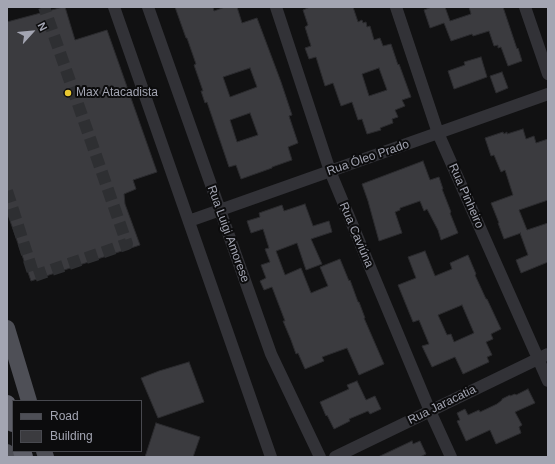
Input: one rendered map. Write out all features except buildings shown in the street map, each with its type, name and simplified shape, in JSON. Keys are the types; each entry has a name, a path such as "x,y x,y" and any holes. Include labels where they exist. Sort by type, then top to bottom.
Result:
{"highway":[{"path":"7,404 12,420"}],"main road":[{"path":"7,328 29,400"},
{"path":"7,452 8,457"}],"street":[{"path":"114,7 271,457"},
{"name":"Rua Luigi Amorese","path":"148,7 271,354 320,457"},
{"name":"Rua Caviúna","path":"276,7 330,171 430,411 451,457"},
{"name":"Rua Pinheiro","path":"396,7 438,133 543,357 548,381"},
{"path":"526,7 548,74"},
{"name":"Rua Óleo Prado","path":"189,221 548,94"},
{"name":"Rua Jaracatia","path":"335,457 543,357"}],"tunnel":[{"path":"7,191 34,276 127,244 44,7"}],"place":[{"name":"Max Atacadista","path":"68,93"}]}
